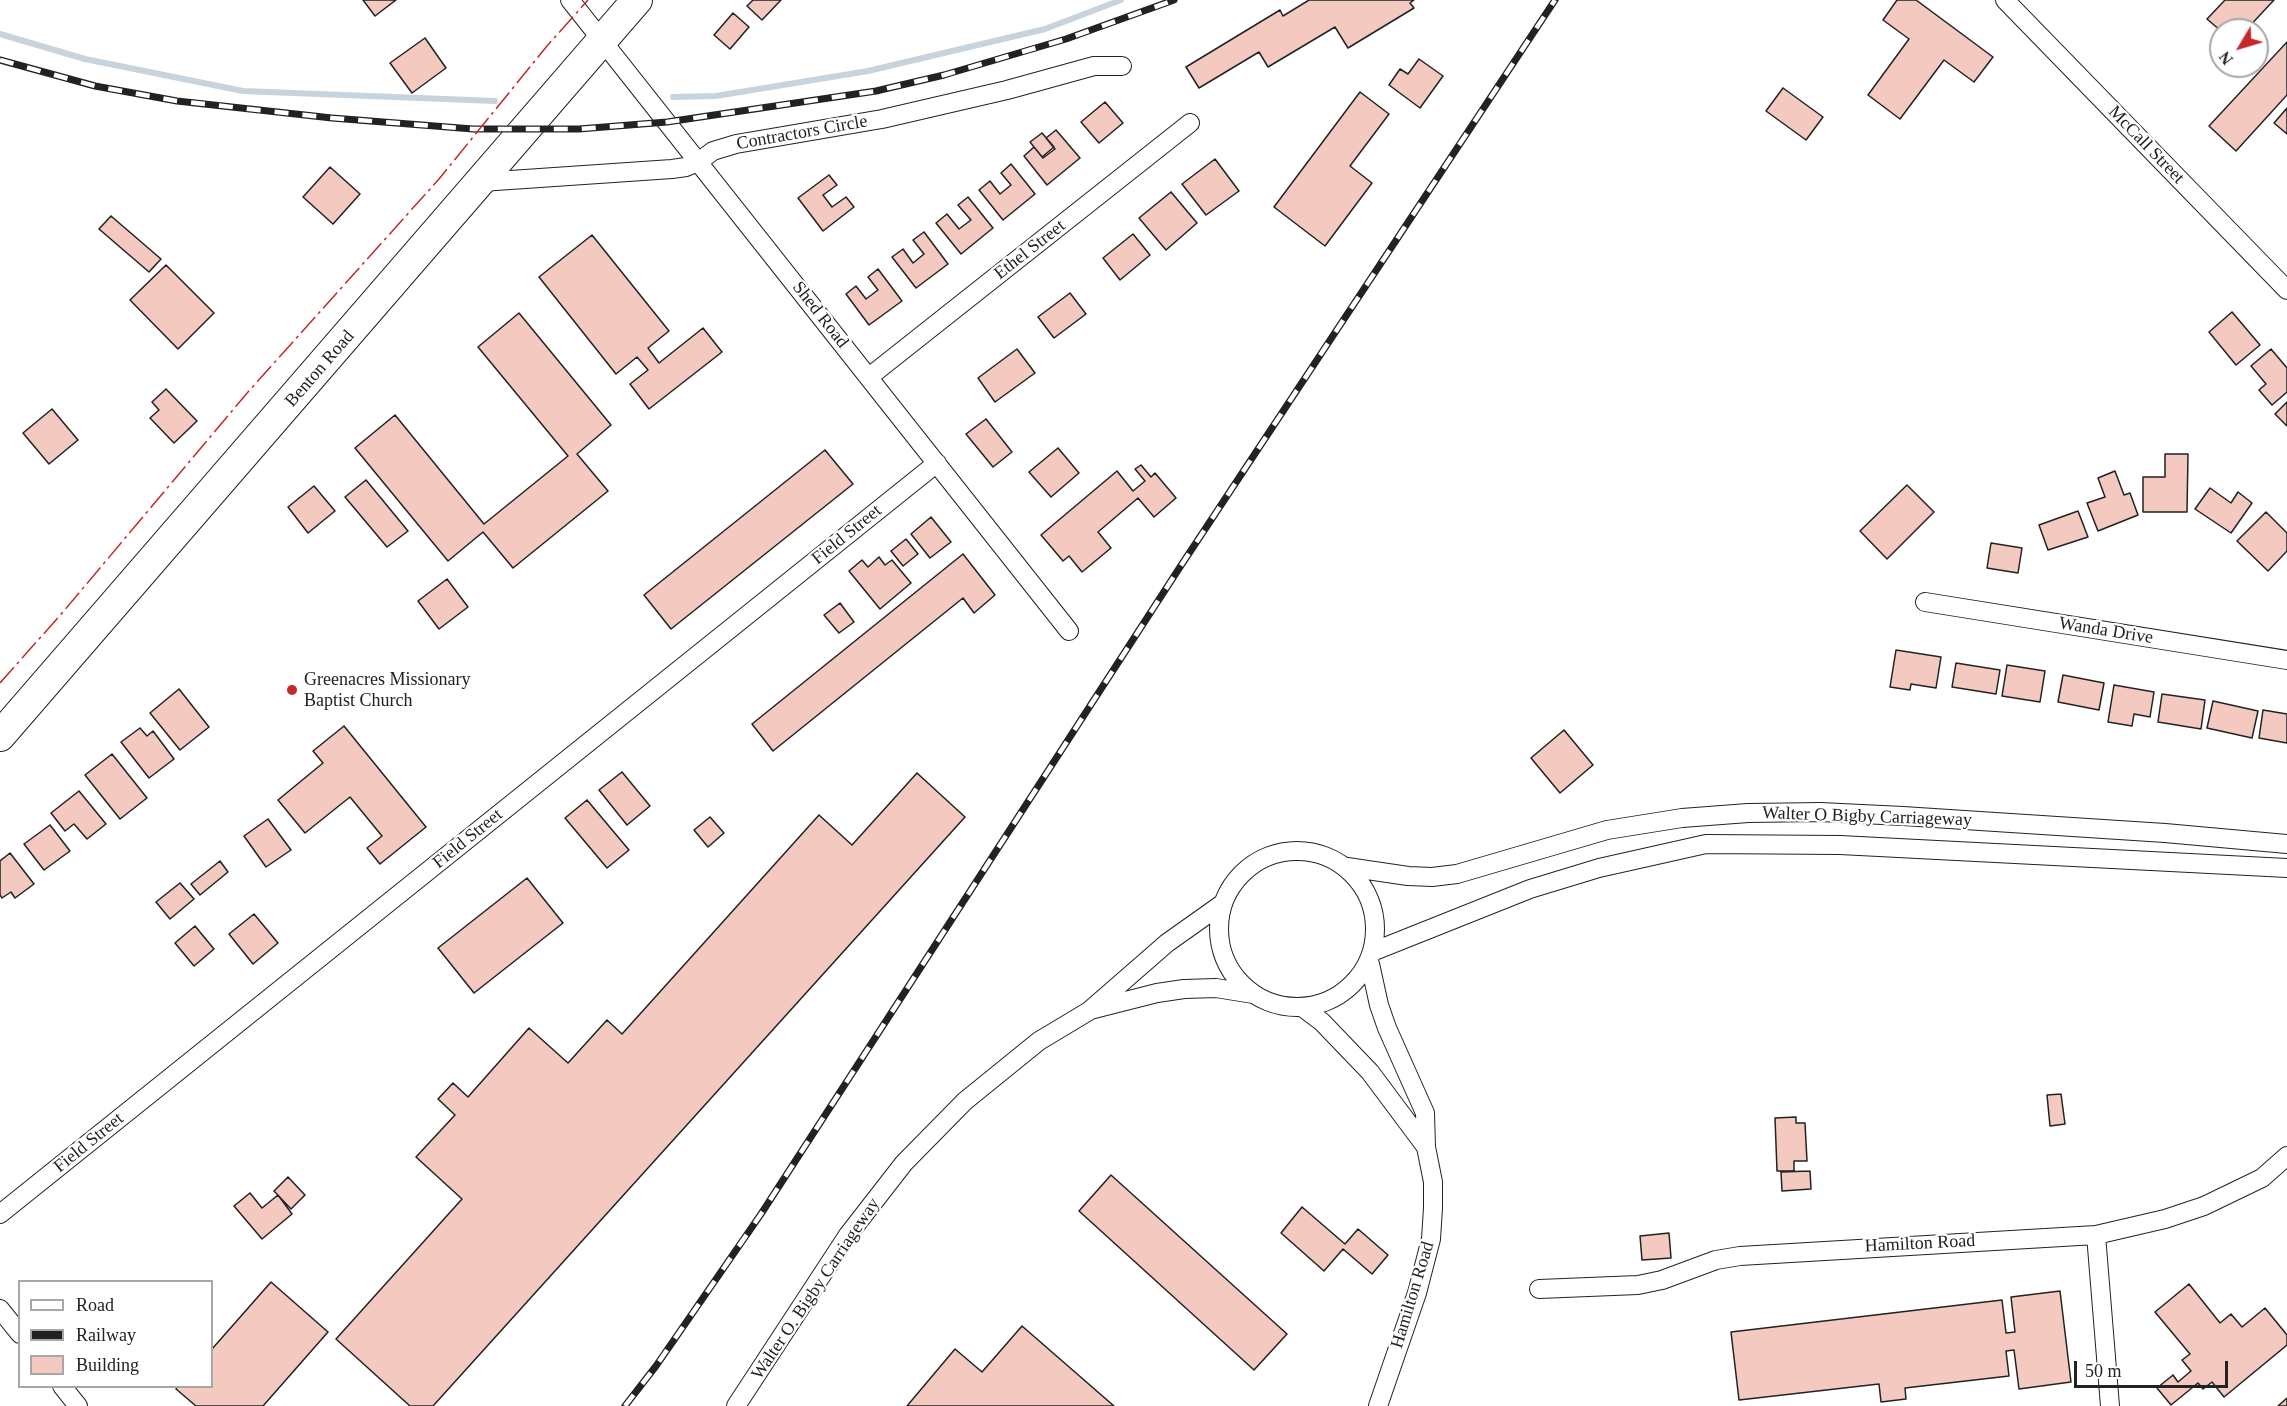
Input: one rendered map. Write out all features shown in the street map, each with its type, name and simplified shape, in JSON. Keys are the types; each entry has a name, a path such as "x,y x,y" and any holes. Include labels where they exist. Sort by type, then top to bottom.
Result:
{"main road":[{"name":"Benton Road","path":"0,736 638,0"}],"street":[{"name":"Shed Road","path":"570,0 1069,631"},
{"name":"McCall Street","path":"2005,0 2287,290"},
{"name":"Contractors Circle","path":"481,182 686,167 699,162 713,151 736,144 907,114 1094,66 1122,66"},
{"name":"Ethel Street","path":"869,377 1190,123"},
{"name":"Field Street","path":"0,1214 937,463"},
{"name":"Wanda Drive","path":"1925,602 2287,660"},
{"name":"Walter O Bigby Carriageway","path":"1347,867 1362,885 1372,906 1376,929 1371,958 1346,990 1326,1002 1302,1008 1276,1005 1253,994 1234,977 1222,954 1218,929 1222,904 1233,881 1252,864 1275,853 1300,850 1325,855 1347,867 1408,876 1432,877 1457,874 1607,830 1682,818 1748,813 1820,812 2165,833 2253,843 2287,844"},
{"name":"Walter O Bigby Carriageway","path":"1371,958 1530,890 1599,868 1707,844 1840,844 2287,868"},
{"name":"Walter O. Bigby Carriageway","path":"736,1406 848,1235 904,1163 965,1101 1039,1041 1089,1011 1136,968 1194,922 1222,904"},
{"name":"Hamilton Road","path":"1371,958 1379,1005 1387,1028 1425,1113 1426,1147 1433,1182 1431,1239 1417,1293 1378,1406"},
{"name":"Walter O. Bigby Carriageway","path":"1089,1011 1157,993 1184,989 1216,988 1253,994"},
{"name":"Hamilton Road","path":"1302,1008 1322,1022 1370,1072 1426,1147"},
{"name":"Hamilton Road","path":"1539,1289 1638,1285 1662,1280 1716,1260 1740,1256 2096,1235 2165,1220 2204,1206 2262,1178 2287,1156"},
{"path":"2096,1235 2110,1406"},
{"path":"0,1309 18,1332"},
{"path":"64,1388 78,1406"}],"building":[{"path":"363,0 396,0 375,16"},
{"path":"753,0 781,0 762,20 747,6"},
{"path":"1309,0 1414,0 1410,3 1414,8 1348,48 1335,27 1268,67 1259,52 1199,88 1186,67 1280,10 1283,16"},
{"path":"1897,0 1916,0 1993,57 1974,82 1944,60 1900,119 1868,95 1909,39 1883,20"},
{"path":"2225,0 2274,0 2257,18 2207,19"},
{"path":"733,13 749,27 730,49 714,35"},
{"path":"425,38 446,68 412,93 390,63"},
{"path":"2287,42 2287,95 2236,151 2209,126 2254,78 2269,78 2269,61"},
{"path":"1419,59 1443,76 1420,108 1389,85 1400,69 1408,74"},
{"path":"1783,88 1823,117 1806,140 1766,111"},
{"path":"1360,92 1389,114 1350,166 1372,183 1325,246 1274,207"},
{"path":"1105,102 1123,123 1099,143 1081,122"},
{"path":"2287,108 2287,134 2274,123"},
{"path":"1056,130 1080,158 1047,185 1024,156 1034,147 1043,158 1055,149 1046,138"},
{"path":"1042,133 1054,147 1042,157 1030,142"},
{"path":"1215,159 1239,191 1206,215 1182,184"},
{"path":"1011,164 1035,194 1003,220 979,190 990,181 1000,194 1011,185 1001,173"},
{"path":"330,167 360,194 333,224 303,197"},
{"path":"829,175 837,185 823,195 832,207 846,197 854,207 823,231 798,198"},
{"path":"1171,192 1197,223 1166,250 1139,218"},
{"path":"968,197 993,228 961,254 936,223 947,214 959,229 971,220 958,205"},
{"path":"111,216 161,259 149,272 99,229"},
{"path":"924,232 948,264 916,288 892,257 903,249 913,263 924,254 913,240"},
{"path":"1133,234 1150,255 1120,280 1103,258"},
{"path":"592,235 669,331 648,348 659,363 703,328 722,352 649,409 630,384 648,370 637,357 616,374 539,277"},
{"path":"166,265 214,313 178,349 130,300"},
{"path":"878,269 902,301 869,325 846,294 856,286 866,299 878,290 868,277"},
{"path":"1070,293 1086,314 1054,338 1038,317"},
{"path":"2232,312 2260,345 2236,365 2209,332"},
{"path":"519,313 611,425 577,454 608,491 513,568 483,532 448,561 355,448 395,415 484,524 568,456 478,347"},
{"path":"1017,349 1035,373 995,402 978,378"},
{"path":"2271,349 2287,368 2287,392 2272,405 2259,390 2266,384 2251,366"},
{"path":"166,389 197,421 174,443 150,418 159,410 152,402"},
{"path":"2287,402 2287,426 2275,414"},
{"path":"52,409 78,440 49,464 23,433"},
{"path":"986,419 1012,452 993,467 966,434"},
{"path":"1058,448 1079,473 1051,497 1029,472"},
{"path":"825,450 853,484 671,629 644,595"},
{"path":"2165,454 2188,454 2187,512 2143,512 2143,477 2165,477"},
{"path":"1141,465 1151,477 1155,473 1176,498 1154,517 1138,498 1098,532 1111,548 1082,572 1069,556 1063,561 1041,535 1117,471 1133,491 1145,481 1135,469"},
{"path":"2115,471 2124,495 2130,493 2138,515 2098,531 2087,503 2105,497 2098,478"},
{"path":"366,480 408,531 387,547 345,497"},
{"path":"1907,485 1934,512 1887,559 1860,531"},
{"path":"314,486 335,511 308,533 288,507"},
{"path":"2210,488 2231,503 2238,492 2252,503 2231,533 2195,509"},
{"path":"2078,511 2088,537 2048,550 2039,525"},
{"path":"2266,512 2287,533 2287,551 2268,571 2237,541"},
{"path":"931,517 951,542 930,558 911,534"},
{"path":"906,539 918,554 903,566 891,551"},
{"path":"1991,543 2022,548 2018,573 1987,568"},
{"path":"963,554 995,595 974,613 963,598 773,751 752,724"},
{"path":"879,557 885,565 892,560 911,583 880,609 849,571 862,560 868,567"},
{"path":"447,579 468,607 439,629 418,601"},
{"path":"840,603 854,622 839,633 824,615"},
{"path":"1896,650 1941,657 1936,688 1911,684 1910,690 1890,687"},
{"path":"1956,663 2000,670 1996,694 1952,687"},
{"path":"2007,665 2045,671 2040,702 2002,696"},
{"path":"2063,675 2104,683 2099,710 2058,702"},
{"path":"2114,685 2154,692 2150,717 2134,714 2132,726 2108,722"},
{"path":"179,689 209,727 180,750 150,713"},
{"path":"2162,694 2205,700 2201,729 2158,722"},
{"path":"2213,701 2258,711 2252,738 2207,728"},
{"path":"2263,710 2287,714 2287,743 2259,738"},
{"path":"344,726 426,827 380,864 367,848 382,836 350,797 305,833 278,800 323,763 313,751"},
{"path":"140,728 147,736 153,731 174,759 149,778 121,742"},
{"path":"1564,730 1593,765 1560,793 1531,758"},
{"path":"112,754 147,798 120,819 85,775"},
{"path":"622,772 650,806 627,825 599,790"},
{"path":"917,773 965,817 433,1406 410,1406 336,1339 462,1199 416,1157 455,1115 438,1099 453,1083 468,1097 529,1028 568,1063 607,1020 622,1034 819,815 852,845"},
{"path":"79,791 106,824 87,839 74,824 65,831 51,813"},
{"path":"587,800 629,850 607,868 565,818"},
{"path":"710,817 724,833 708,847 694,830"},
{"path":"268,819 291,850 266,867 244,836"},
{"path":"50,825 70,851 44,870 24,844"},
{"path":"10,853 34,884 15,898 11,892 2,898 0,895 0,861"},
{"path":"220,861 228,872 200,895 191,884"},
{"path":"527,878 563,923 474,993 438,948"},
{"path":"180,883 194,899 170,919 156,902"},
{"path":"254,914 278,943 253,964 229,934"},
{"path":"195,926 214,949 194,966 175,943"},
{"path":"2061,1094 2065,1124 2050,1126 2047,1095"},
{"path":"1796,1117 1796,1123 1805,1123 1807,1161 1794,1161 1794,1171 1777,1171 1775,1118"},
{"path":"1810,1171 1811,1189 1782,1191 1781,1172"},
{"path":"1111,1175 1287,1334 1254,1370 1079,1211"},
{"path":"288,1177 305,1195 291,1209 274,1191"},
{"path":"250,1193 262,1208 278,1195 292,1214 262,1239 234,1206"},
{"path":"1302,1207 1345,1244 1358,1229 1388,1255 1372,1274 1343,1249 1324,1271 1281,1233"},
{"path":"1669,1233 1671,1258 1642,1260 1640,1236"},
{"path":"271,1282 328,1332 263,1406 196,1406 176,1389 213,1388 213,1348"},
{"path":"2189,1284 2220,1323 2231,1314 2242,1327 2265,1308 2287,1335 2287,1345 2224,1397 2212,1382 2203,1389 2198,1383 2171,1405 2157,1388 2173,1375 2178,1382 2191,1371 2182,1360 2190,1354 2155,1312"},
{"path":"2060,1291 2071,1382 2019,1389 2014,1350 2006,1351 2009,1376 1905,1388 1906,1399 1881,1402 1879,1384 1739,1400 1731,1332 2002,1300 2006,1333 2015,1332 2011,1297"},
{"path":"1022,1326 1114,1406 907,1406 955,1349 982,1372"},
{"path":"2287,1398 2287,1406 2278,1406"}],"waterway":[{"path":"673,97 716,96 868,71 1045,29 1121,0"},
{"path":"0,34 85,59 243,91 495,101"}],"railway":[{"path":"0,60 95,86 177,101 332,118 473,129 579,129 667,122 876,91 944,75 1066,39 1174,0"},
{"path":"625,1406 656,1366 761,1214 1180,567 1555,0"}],"power":[{"path":"0,683 63,612 248,392 439,179 547,46 588,0"}],"place":[{"name":"Greenacres Missionary Baptist Church","path":"292,690"}]}
